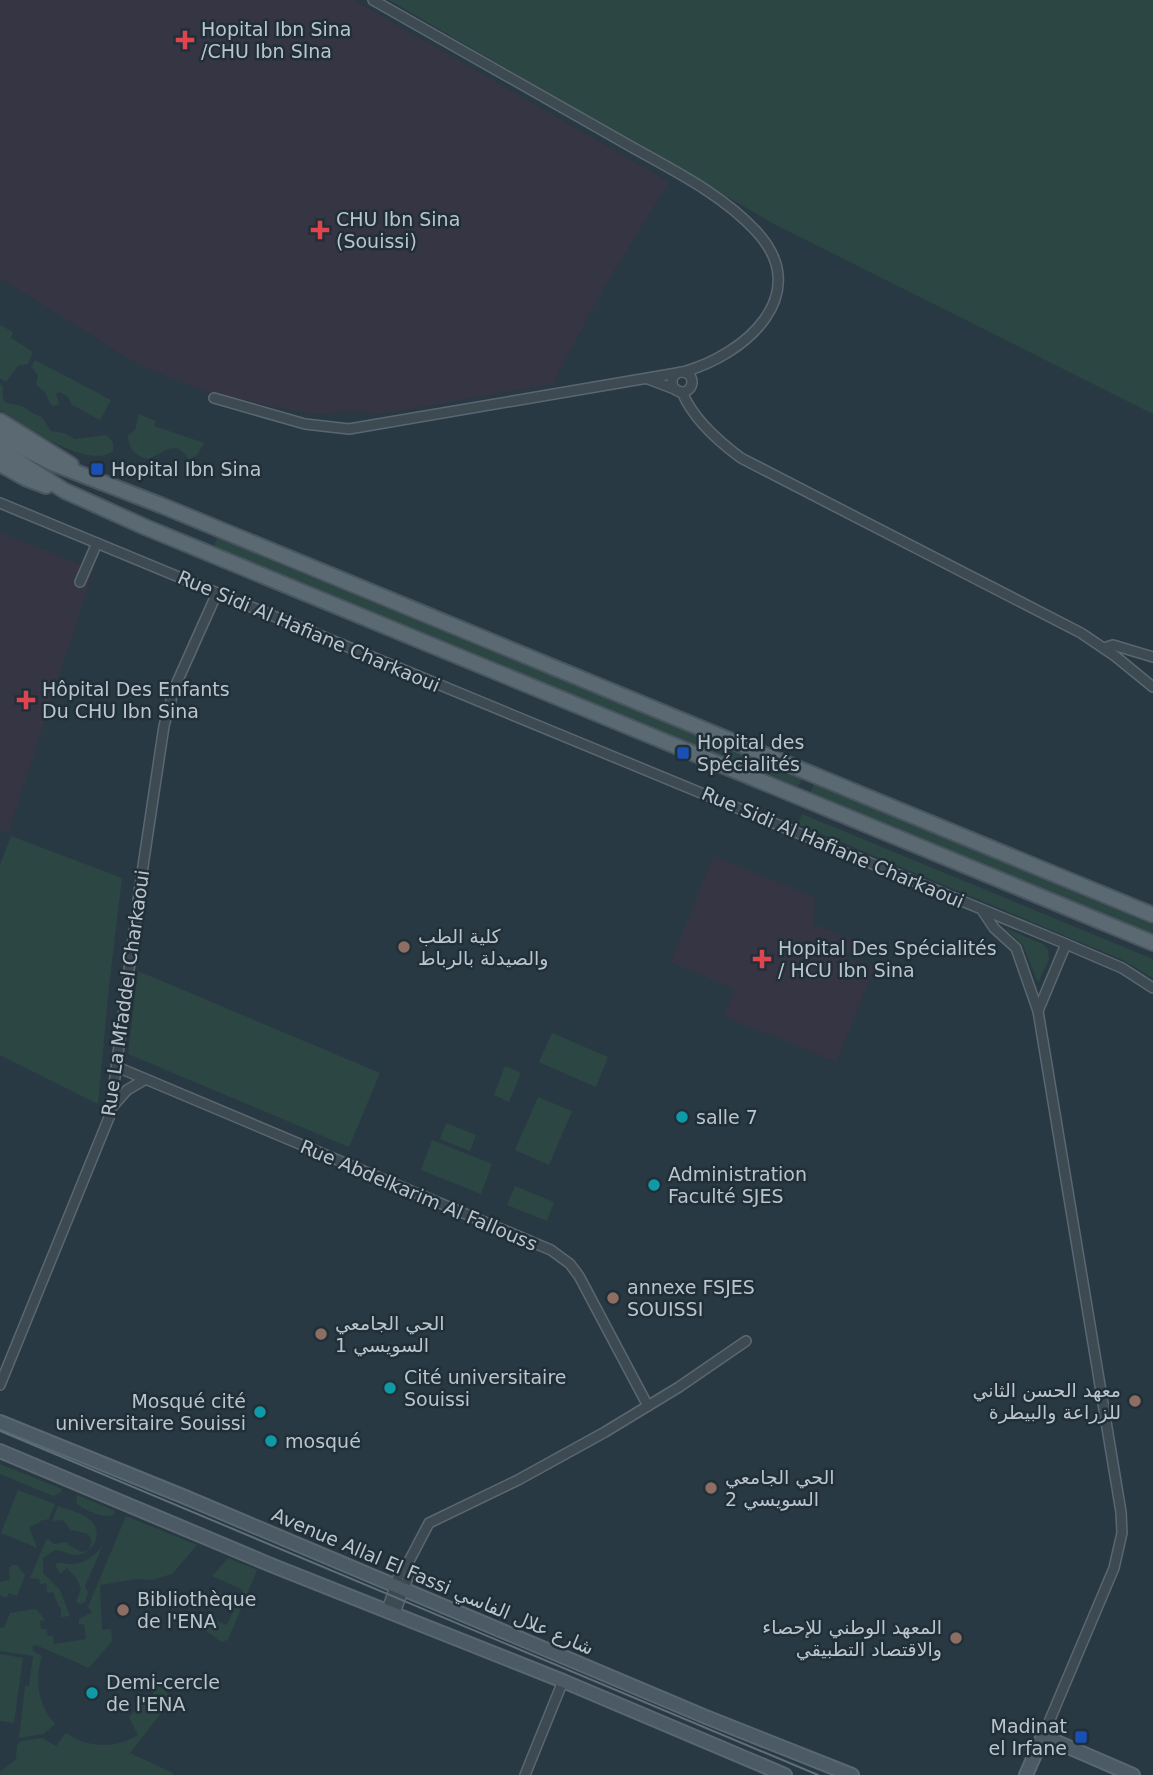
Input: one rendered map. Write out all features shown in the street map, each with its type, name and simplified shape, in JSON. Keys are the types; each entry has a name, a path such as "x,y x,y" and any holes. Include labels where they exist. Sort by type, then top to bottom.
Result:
{"main road":[{"path":"0,421 56,454 80,472"},
{"path":"0,436 52,463 80,472 1153,915"},
{"path":"0,450 65,491"},
{"path":"0,464 35,482 65,491 145,527 1153,943"}],"street":[{"path":"373,0 661,164 710,194 757,231 776,264 778,288 772,308 742,344 686,377 672,382 689,407 726,447 757,468 1056,620 1104,648 1153,687"},
{"path":"214,398 305,424 349,429 646,379 686,377"},
{"path":"680,391 686,377"},
{"path":"686,377 693,403 701,419"},
{"path":"646,379 680,391"},
{"name":"Rue Sidi Al Hafiane Charkaoui","path":"0,503 982,910 994,928 1016,948 1038,1011 1121,1512 1122,1532 1114,1568 1043,1736"},
{"path":"80,582 97,543"},
{"name":"Rue La Mfaddel Charkaoui","path":"0,1385 103,1136 111,1107 164,726 174,689 217,593"},
{"path":"1104,648 1113,645 1153,657"},
{"path":"982,910 1122,968 1153,988"},
{"path":"1038,1011 1066,944"},
{"name":"Rue Abdelkarim Al Fallouss","path":"117,1067 551,1250 570,1264 579,1276 648,1406"},
{"path":"111,1107 127,1090 144,1080"},
{"path":"391,1611 399,1589 410,1572 408,1563 429,1523 518,1480 648,1406 746,1341"},
{"name":"Avenue Allal El Fassi شارع علال الفاسي","path":"0,1422 852,1775"},
{"path":"0,1451 271,1565 563,1681 785,1775"},
{"path":"525,1775 563,1681"},
{"path":"1026,1775 1043,1736 1133,1775"}],"shaded area":[{"name":"CHU Ibn Sina (Souissi)","path":"0,0 354,0 669,182 603,289 553,384 382,414 352,411 314,415 202,391 137,364 0,278"},
{"name":"Hôpital Des Enfants Du CHU Ibn Sina","path":"0,533 94,569 8,834 0,830"},
{"name":"Hopital Des Spécialités / HCU Ibn Sina","path":"714,856 815,898 814,924 853,940 846,957 874,968 836,1062 724,1016 734,989 670,962"}],"green space":[{"path":"389,0 1153,0 1153,414 774,224"},
{"path":"0,325 13,332 11,338 33,352 28,364 18,366 6,382 0,378"},
{"path":"35,360 111,400 100,420 72,405 68,397 60,392 56,394 59,403 56,406 51,405 45,392 36,385 38,375 31,367"},
{"path":"0,383 4,401 42,417 51,431 64,433 75,439 106,435 113,442 113,451 102,456 73,451 24,426 0,410"},
{"path":"139,414 156,421 154,426 204,443 198,454 189,460 175,448 148,459 136,454 129,444 128,435 135,430"},
{"path":"217,538 802,779 798,788 214,546"},
{"path":"814,784 1153,925 1153,935 810,793"},
{"path":"802,814 1153,959 1153,978 1123,960 798,824"},
{"path":"11,836 122,878 98,1104 0,1055 0,865"},
{"path":"1005,928 1043,944 1048,950 1049,959 1038,983 1023,945"},
{"path":"138,971 380,1073 349,1147 128,1054"},
{"path":"552,1033 608,1057 596,1087 539,1062"},
{"path":"505,1066 521,1073 509,1102 494,1095"},
{"path":"538,1097 572,1111 549,1165 515,1150"},
{"path":"446,1123 476,1135 470,1151 440,1139"},
{"path":"432,1140 492,1164 481,1194 421,1170"},
{"path":"515,1186 554,1202 547,1221 507,1205"},
{"path":"0,1464 62,1489 53,1496 0,1474"},
{"path":"18,1490 55,1504 49,1519 29,1527 37,1548 1,1533"},
{"path":"77,1495 115,1511 109,1516 94,1513 76,1503"},
{"path":"58,1506 82,1515 94,1524 97,1535 89,1549 92,1541 88,1534 73,1530 72,1532 63,1520 52,1521"},
{"path":"126,1516 197,1545 172,1574 151,1580 136,1579 100,1585 102,1630 111,1629 112,1641 89,1668 36,1645 32,1646 33,1651 42,1656 38,1674 39,1692 49,1717 55,1724 43,1734 19,1738 25,1686 29,1686 33,1656 0,1651 0,1627 4,1628 10,1613 36,1609 45,1620 40,1621 41,1629 46,1629 48,1636 53,1636 54,1644 86,1639 84,1624 79,1624 79,1619 92,1612 88,1607"},
{"path":"49,1539 53,1544 68,1542 67,1544 81,1552 88,1550 76,1555 55,1550 43,1558 43,1573 60,1590 70,1616 61,1617 61,1607 53,1592 47,1593 46,1583 40,1584 39,1579 30,1578 46,1540"},
{"path":"102,1547 85,1586 88,1593 85,1602 80,1604 76,1602 81,1589 76,1578 67,1568 60,1574 55,1564 81,1563"},
{"path":"228,1558 257,1570 228,1640 221,1642 205,1630 214,1620 227,1625 243,1590 212,1576"},
{"path":"17,1565 25,1575 17,1596 9,1593 7,1598 0,1595 0,1582 10,1580 9,1568"},
{"path":"0,1654 23,1658 14,1723 0,1721"},
{"path":"158,1685 171,1696 169,1703 130,1753 173,1775 0,1775 0,1772 16,1759 17,1745 21,1741 42,1738 56,1746 66,1733 83,1742 102,1745 120,1743 138,1735 129,1717 142,1703 154,1703 153,1691"}],"tram line":[{"path":"0,1431 818,1775"}],"place":[{"name":"Hopital Ibn Sina /CHU Ibn SIna","path":"185,40"},
{"name":"CHU Ibn Sina (Souissi)","path":"320,230"},
{"name":"Hopital Ibn Sina","path":"97,469"},
{"name":"Hôpital Des Enfants Du CHU Ibn Sina","path":"26,700"},
{"name":"Hopital des Spécialités","path":"683,753"},
{"name":"كلية الطب والصيدلة بالرباط","path":"404,947"},
{"name":"Hopital Des Spécialités / HCU Ibn Sina","path":"762,959"},
{"name":"salle 7","path":"682,1117"},
{"name":"Administration Faculté SJES","path":"654,1185"},
{"name":"annexe FSJES SOUISSI","path":"613,1298"},
{"name":"الحي الجامعي السويسي 1","path":"321,1334"},
{"name":"Cité universitaire Souissi","path":"390,1388"},
{"name":"معهد الحسن الثاني للزراعة والبيطرة","path":"1135,1401"},
{"name":"Mosqué cité universitaire Souissi","path":"260,1412"},
{"name":"mosqué","path":"271,1441"},
{"name":"الحي الجامعي السويسي 2","path":"711,1488"},
{"name":"Bibliothèque de l'ENA","path":"123,1610"},
{"name":"المعهد الوطني للإحصاء والاقتصاد التطبيقي","path":"956,1638"},
{"name":"Demi-cercle de l'ENA","path":"92,1693"},
{"name":"Madinat el Irfane","path":"1081,1737"}]}
